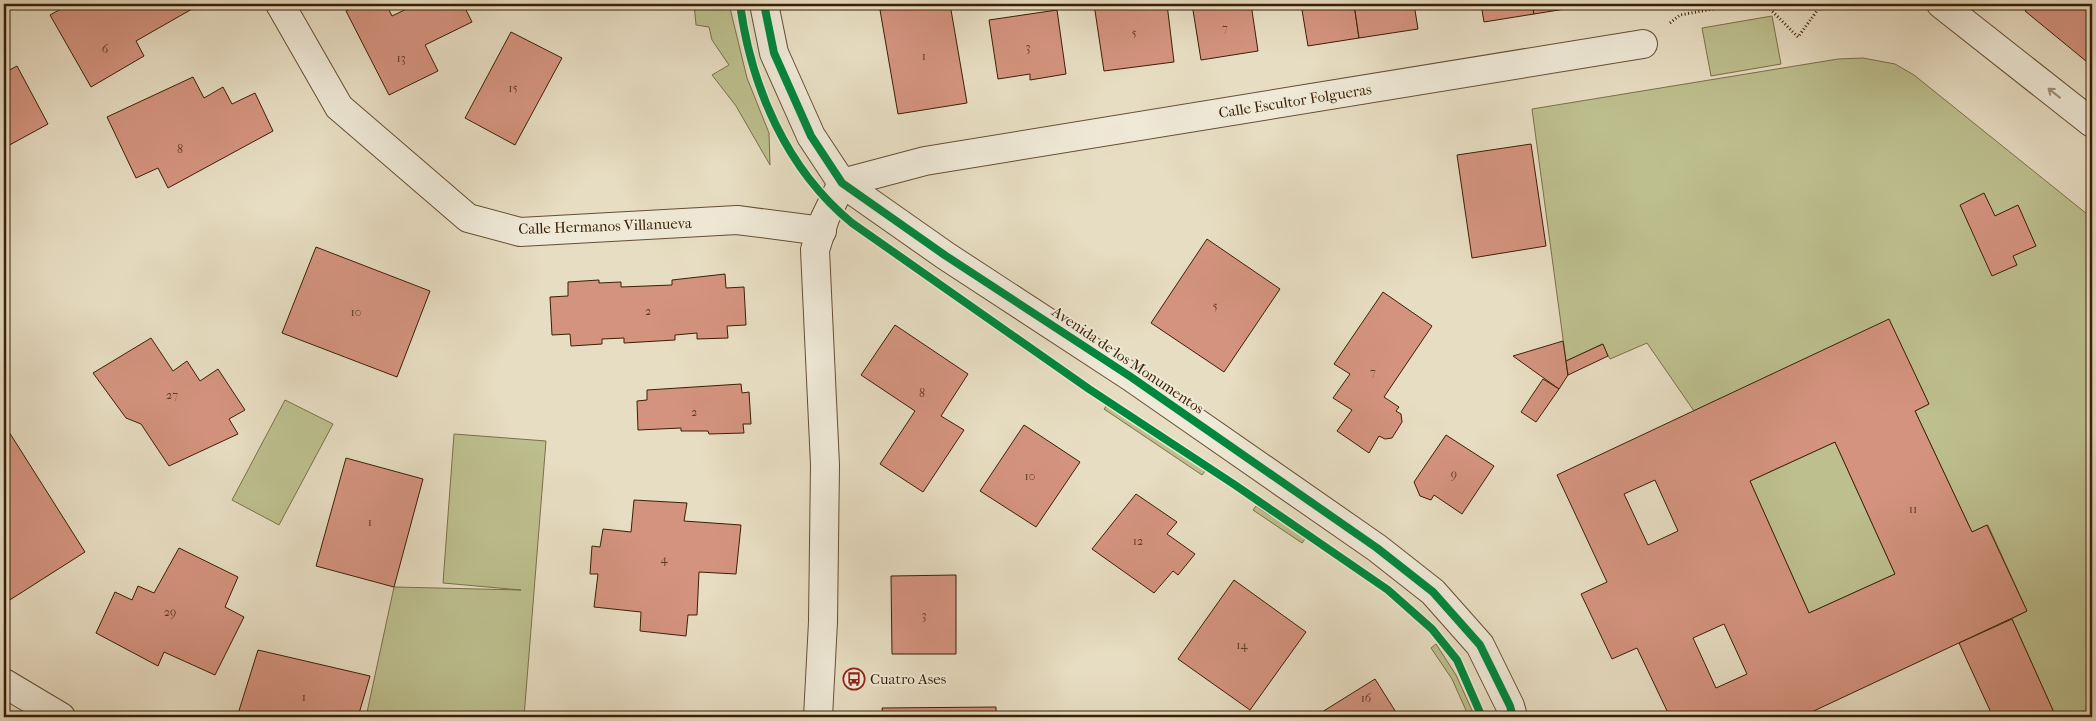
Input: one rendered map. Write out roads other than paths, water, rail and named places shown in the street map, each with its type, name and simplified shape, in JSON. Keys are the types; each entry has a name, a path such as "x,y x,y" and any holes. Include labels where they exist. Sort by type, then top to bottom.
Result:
{"street":[{"name":"Calle Hermanos Villanueva","path":"280,4 339,107 468,218 520,232 736,220 822,231"},
{"name":"Avenida de los Monumentos","path":"764,4 774,52 811,136 842,183 946,256 1132,377 1371,543 1433,592 1480,645 1510,706 1513,717"},
{"path":"1941,4 2092,123"},
{"name":"Calle Escultor Folgueras","path":"842,183 926,161 1643,44"},
{"path":"818,717 823,622 825,465 815,250 842,183"},
{"path":"4,683 61,717"}],"place":[{"name":"Cuatro Ases","path":"854,679"}]}
